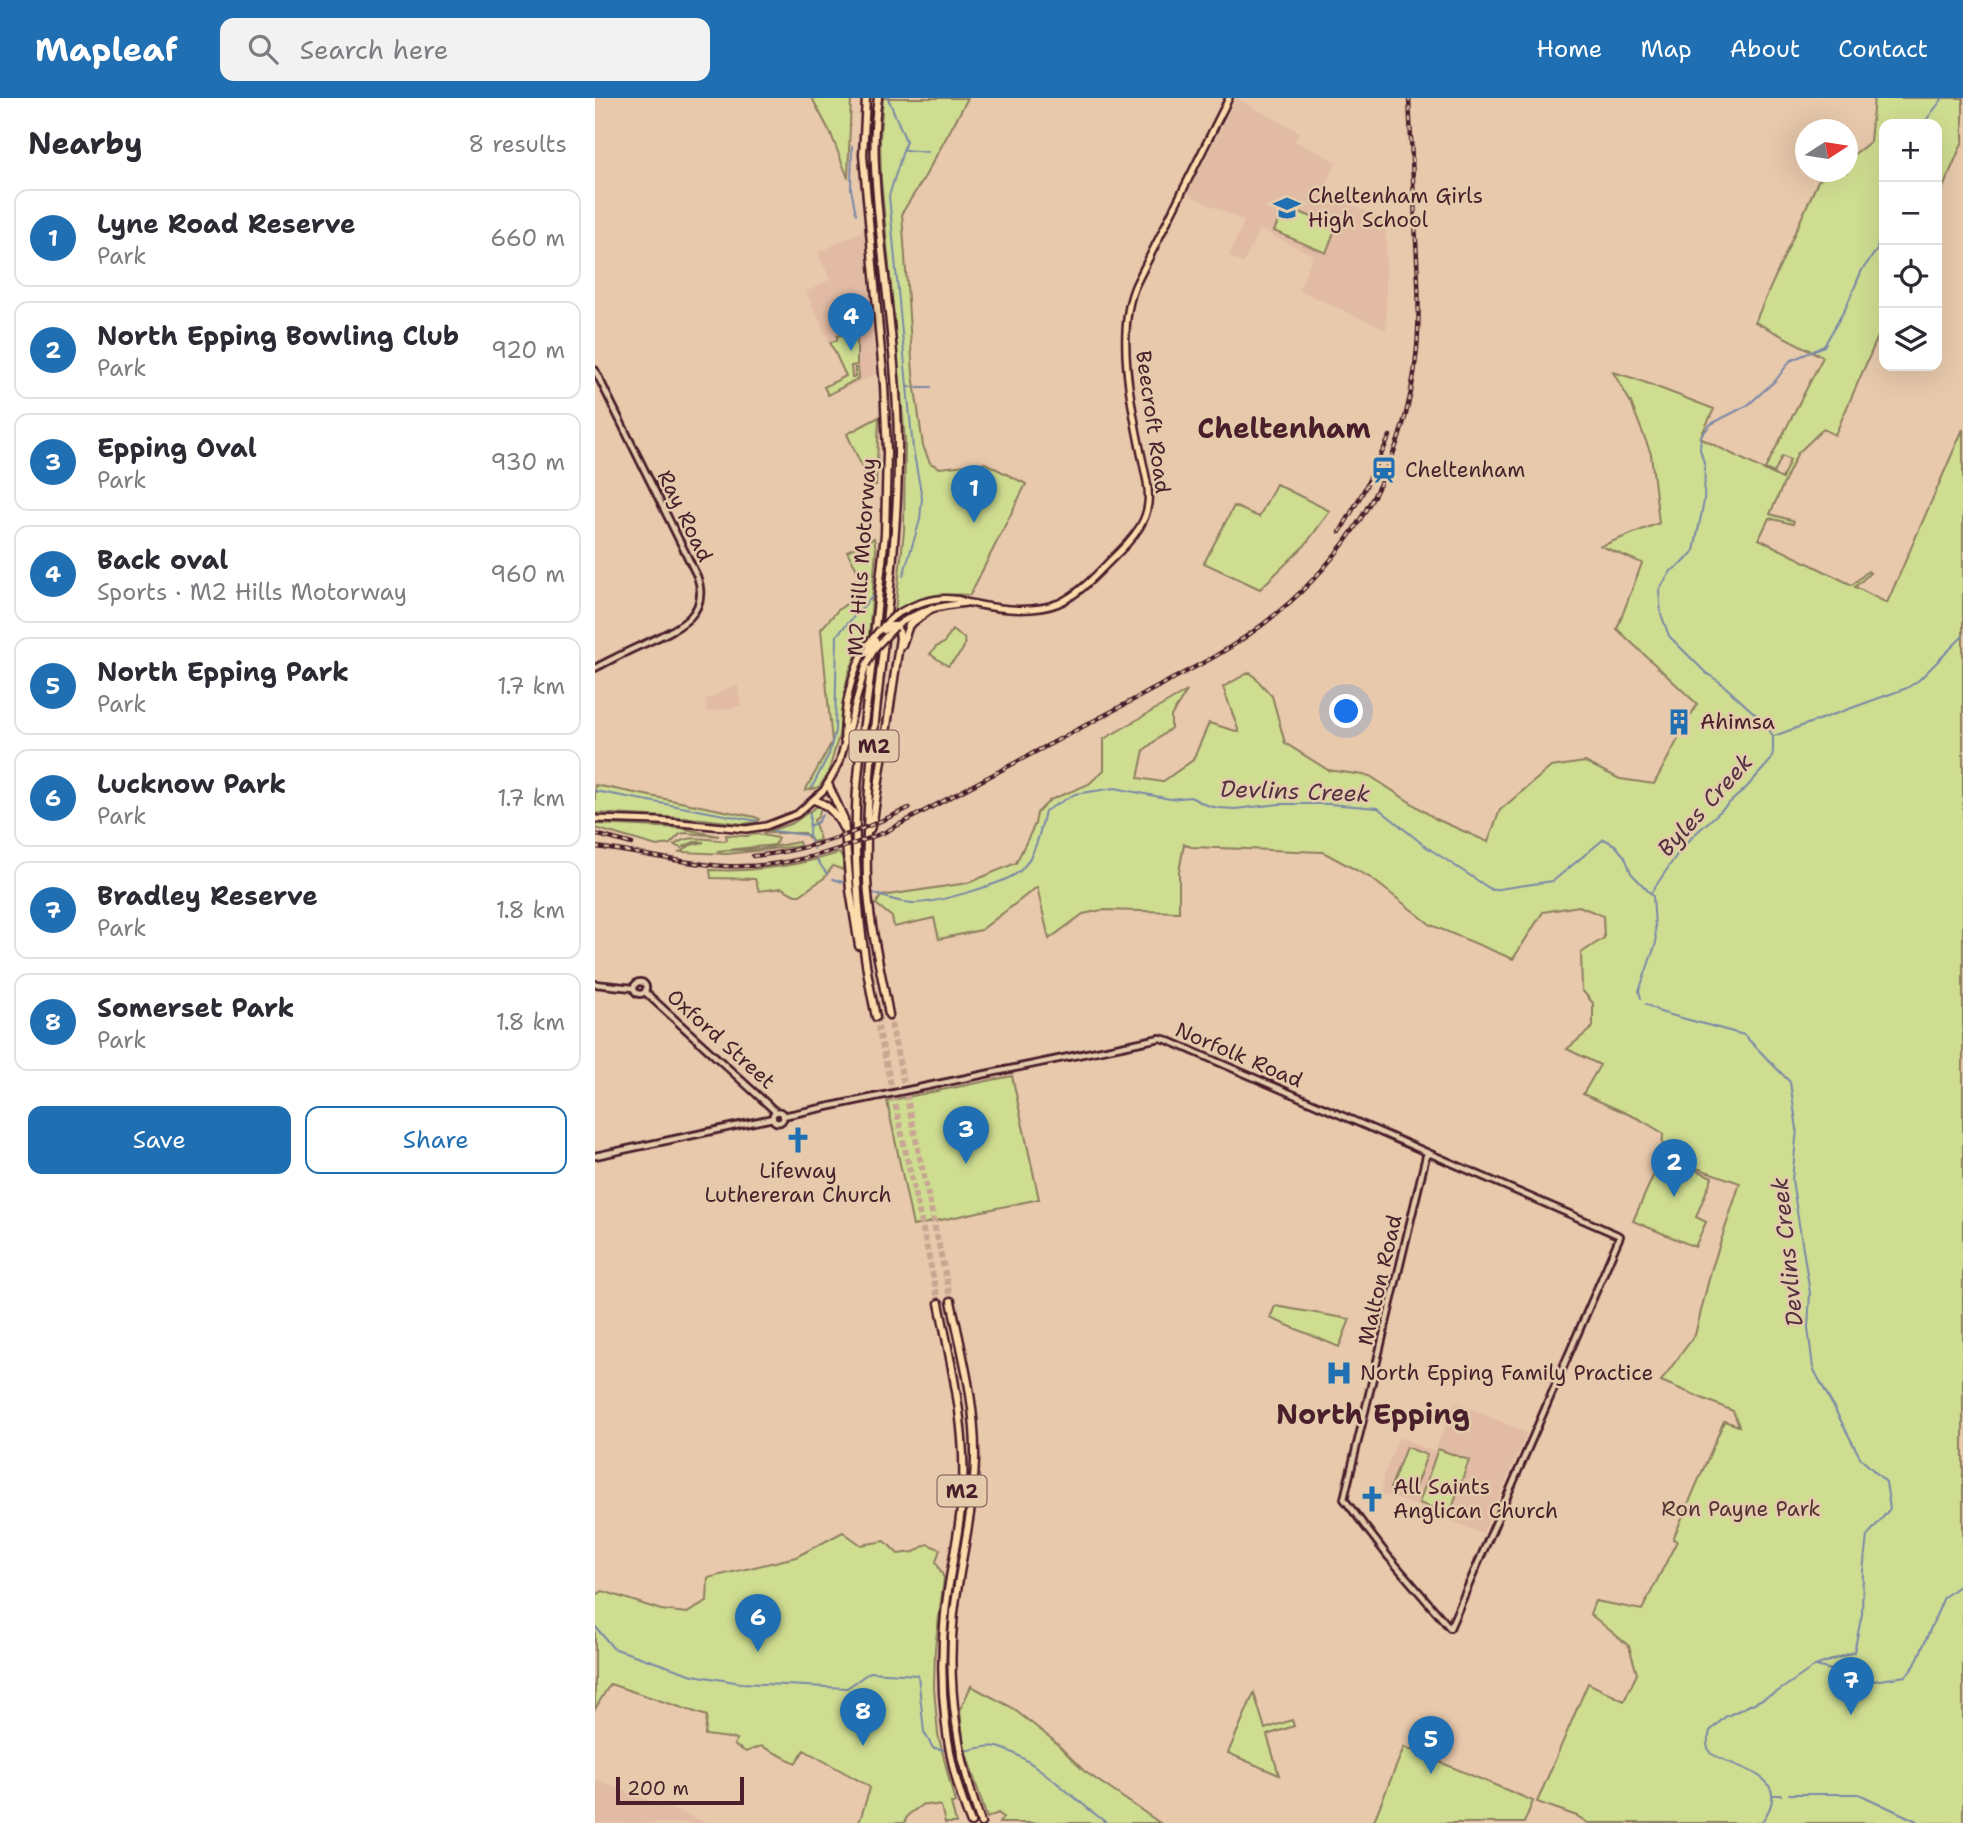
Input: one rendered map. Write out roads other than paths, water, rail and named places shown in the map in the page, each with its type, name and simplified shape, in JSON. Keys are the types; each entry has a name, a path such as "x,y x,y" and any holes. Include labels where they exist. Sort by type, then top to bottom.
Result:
{"highway":[{"name":"M2 Hills Motorway","path":"853,892 856,874 857,790 883,558 887,489 885,404 863,155 866,98"},
{"name":"M2 Hills Motorway","path":"878,98 874,133 875,170 895,383 898,472 894,560 873,758 867,880 889,1015"},
{"name":"M2","path":"892,691 907,628 912,621 932,608"},
{"name":"M2","path":"867,838 873,821 900,638 895,626"},
{"path":"865,650 884,630 895,626"},
{"path":"828,784 844,819 859,946 876,1017"},
{"path":"814,800 823,802 836,816 847,839"},
{"name":"M2","path":"951,1301 972,1406 975,1457 971,1508 954,1614 952,1680 959,1746 981,1823"},
{"name":"M2","path":"939,1303 961,1419 963,1464 960,1521 945,1614 942,1680 944,1710 959,1786 971,1823"}],"main road":[{"name":"Beecroft Road","path":"845,744 844,731 851,682 865,650 880,629 894,616 918,604 941,599 1021,609 1056,604 1082,587 1141,529 1148,510 1149,492 1132,415 1125,329 1127,312 1136,284 1229,98"},
{"name":"Beecroft Road","path":"595,819 658,821 746,829 766,826 797,814 828,784 839,764 866,665 875,648 895,626 914,614 932,608 970,603"}],"street":[{"name":"Ray Road","path":"595,370 700,587 697,608 687,622 595,668"},
{"path":"595,984 633,988 638,994 645,992 646,986 642,982 635,983 633,988"},
{"name":"Oxford Street","path":"645,992 783,1116"},
{"name":"Norfolk Road","path":"773,1118 779,1122 783,1116 1157,1038 1620,1236 1450,1628"},
{"path":"595,1156 773,1118 776,1112"},
{"name":"Malton Road","path":"1430,1154 1426,1156 1344,1499 1387,1555 1450,1628"}],"waterway":[{"name":"Devlins Creek","path":"888,98 906,141 889,196 913,449 922,498 920,520 903,576"},
{"name":"Byles Creek","path":"1927,119 1943,98"},
{"path":"852,146 851,189 856,214"},
{"path":"905,150 928,152"},
{"name":"Byles Creek","path":"1651,893 1678,853 1746,788 1771,760 1773,752 1773,736 1764,722 1720,682 1706,673 1669,636 1661,614 1659,590 1671,571 1694,551 1704,501 1705,467 1700,449 1701,436 1711,424 1748,405 1776,380 1790,361 1824,346 1846,307 1862,270 1877,250 1879,237"},
{"path":"908,387 931,387"},
{"name":"Devlins Creek","path":"812,787 829,754 835,731 837,635 872,597"},
{"path":"1774,736 1907,688 1919,680 1963,636"},
{"name":"Devlins Creek","path":"870,892 912,903 969,892 1001,881 1021,870 1030,857 1045,811 1075,794 1115,788 1170,799 1190,797 1220,808 1280,804 1378,808 1425,846 1492,890 1553,881 1604,839 1615,845 1625,857 1631,873 1653,896 1656,943 1639,991 1641,998"},
{"path":"595,791 757,821"},
{"name":"Devlins Creek","path":"810,813 809,835 814,849"},
{"path":"811,825 818,822 822,815"},
{"path":"773,831 807,835"},
{"name":"Devlins Creek","path":"817,860 827,874"},
{"name":"Devlins Creek","path":"833,879 846,883"},
{"name":"Devlins Creek","path":"1646,1004 1660,1012 1744,1035 1790,1082 1797,1129 1792,1180 1810,1293 1808,1328 1813,1368 1861,1459 1886,1482 1890,1509 1867,1536 1862,1614 1854,1652 1815,1666 1777,1692 1725,1717 1710,1731 1707,1745 1710,1753 1748,1770 1768,1784 1772,1794 1770,1807 1761,1823"},
{"path":"1816,1666 1873,1681 1906,1676 1915,1665 1944,1597 1963,1583"},
{"path":"595,1626 613,1648 693,1675 741,1683 847,1688 870,1672 918,1675 924,1732 933,1748 947,1750"},
{"path":"952,1752 995,1747 1014,1753 1107,1823"},
{"path":"1789,1794 1859,1794 1921,1823"},
{"path":"1773,1795 1781,1795"}],"tunnel":[{"path":"889,1015 951,1301"},
{"path":"876,1017 939,1303"}],"railway":[{"path":"595,847 691,862 744,866 805,858 865,840 885,832 1212,658 1254,631 1292,600 1325,566 1354,528 1378,488 1397,444 1410,397 1419,308 1409,98"},
{"path":"1340,532 1390,436"},
{"path":"753,856 814,845 909,808"},
{"path":"595,834 632,844"}],"place":[{"name":"Cheltenham Girls High School","path":"1287,208"},
{"name":"Back oval","path":"851,351"},
{"name":"Cheltenham","path":"1384,470"},
{"name":"Lyne Road Reserve","path":"974,523"},
{"name":"Ahimsa","path":"1679,722"},
{"name":"Lifeway Luthereran Church","path":"798,1140"},
{"name":"Epping Oval","path":"966,1164"},
{"name":"North Epping Bowling Club","path":"1674,1197"},
{"name":"North Epping Family Practice","path":"1339,1373"},
{"name":"All Saints Anglican Church","path":"1372,1499"},
{"name":"Lucknow Park","path":"758,1652"},
{"name":"Bradley Reserve","path":"1851,1715"},
{"name":"Somerset Park","path":"863,1746"},
{"name":"North Epping Park","path":"1431,1774"}],"district":[{"name":"Cheltenham","path":"1284,428"},
{"name":"North Epping","path":"1373,1414"}],"park label":[{"name":"Ron Payne Park","path":"1741,1509"}]}
